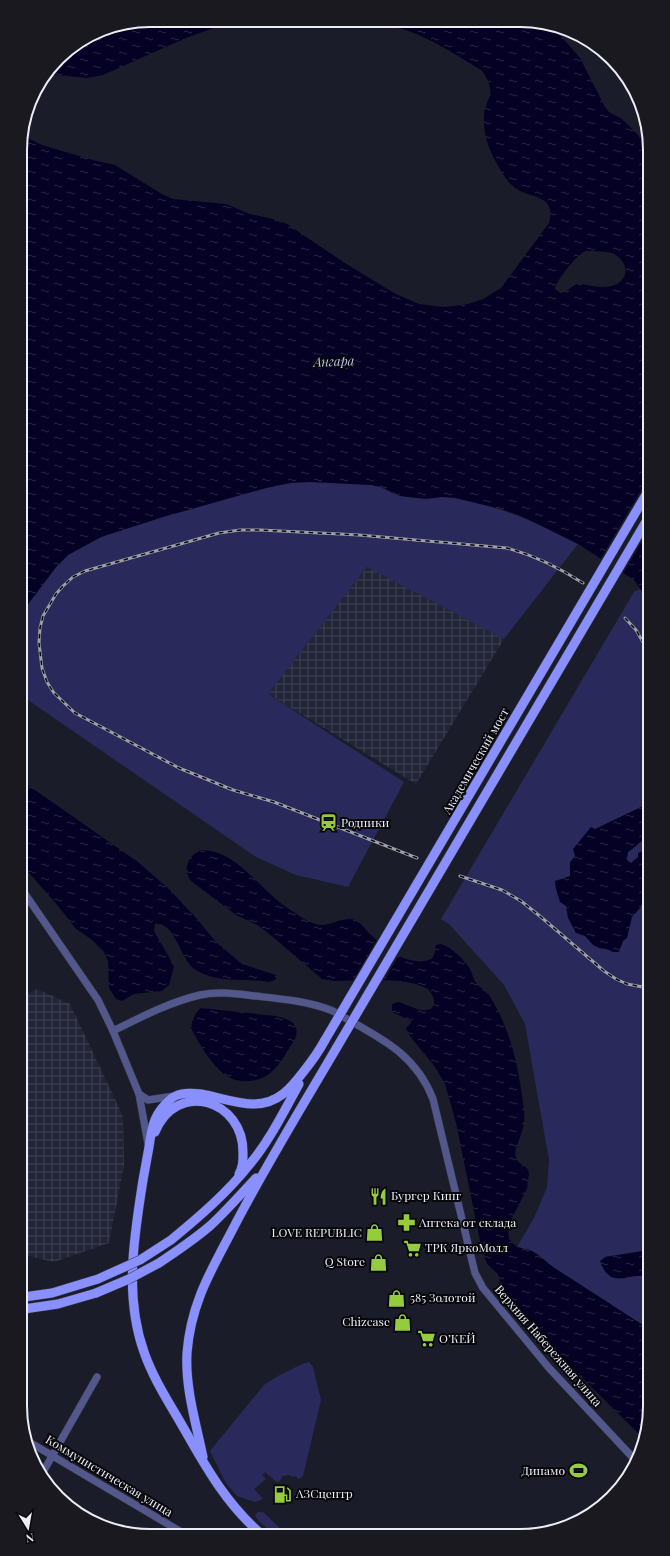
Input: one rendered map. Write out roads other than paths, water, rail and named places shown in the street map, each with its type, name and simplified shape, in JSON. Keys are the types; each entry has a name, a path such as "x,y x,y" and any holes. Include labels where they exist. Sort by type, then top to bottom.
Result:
{"main road":[{"name":"Академический мост","path":"310,1063 325,1040 643,500"},
{"name":"Академический мост","path":"265,1168 643,527"},
{"path":"256,1529 239,1513 205,1467 149,1365 136,1322 133,1292 133,1253 136,1222 149,1148 150,1132 155,1117 162,1107 174,1096 186,1093 195,1093 250,1104 266,1102 283,1095 290,1089 310,1063"},
{"path":"27,1296 59,1291 98,1279 140,1260 171,1240 211,1206 251,1163 282,1116 310,1063"},
{"path":"149,1148 159,1124 174,1108 195,1100 212,1104 227,1114 236,1125 243,1143 242,1168 236,1179"},
{"path":"27,1309 58,1304 96,1292 129,1279 159,1263 210,1226 265,1168"},
{"path":"205,1467 188,1385 187,1358 190,1328 208,1273 265,1168"}],"street":[{"path":"27,897 98,1000 113,1031 138,1094 149,1148"},
{"name":"Верхняя Набережная улица","path":"113,1031 152,1012 187,998 215,993 233,994 304,1002 333,1011 405,1056 422,1077 433,1099 476,1273 483,1288 549,1368 632,1457"},
{"path":"138,1094 148,1100 174,1096"},
{"path":"45,1469 96,1377"},
{"name":"Коммунистическая улица","path":"33,1444 175,1529"}],"water":[{"path":"142,27 216,27 186,38 103,75 87,78 54,75 63,63 82,48 103,36 118,31"},
{"name":"Ангара","path":"393,27 528,27 544,29 558,34 580,58 609,112 622,119 642,139 643,592 634,580 578,544 521,516 501,509 455,498 442,497 426,499 400,496 381,487 371,485 309,482 290,483 266,488 163,517 101,537 68,555 57,566 27,605 28,138 42,145 115,165 162,194 173,199 226,204 250,214 287,224 345,263 394,293 419,304 444,307 468,304 483,299 501,288 549,223 549,207 546,202 520,191 511,185 493,157 485,134 484,113 490,95 490,89 487,78 483,72 424,37","holes":["586,251 600,251 614,254 622,261 625,274 620,282 615,285 605,287 579,284 561,293 555,288 568,267 582,253"]},
{"path":"27,784 138,862 169,889 216,942 242,964 276,975 276,979 270,982 230,980 201,973 188,963 172,934 167,928 162,925 155,924 154,931 174,967 169,985 162,991 134,994 122,1001 116,999 109,988 108,961 104,952 91,939 76,929 27,871"},
{"path":"643,806 643,841 628,852 627,860 631,863 638,857 638,853 643,851 643,900 641,907 632,917 627,938 623,941 619,952 599,948 593,945 585,936 576,933 568,918 566,906 560,902 556,889 555,881 570,876 570,862 575,856 573,849 591,827 595,829"},
{"path":"201,850 215,852 227,857 249,874 281,903 310,922 318,925 326,925 353,919 361,924 375,939 391,952 409,960 426,961 431,959 436,945 445,945 460,957 469,967 474,979 491,998 504,1025 514,1052 522,1095 524,1121 515,1153 517,1160 527,1168 529,1173 527,1189 508,1229 509,1239 517,1247 530,1250 537,1254 553,1267 643,1325 643,1414 640,1435 567,1363 545,1339 501,1287 498,1274 487,1264 482,1251 456,1123 445,1084 435,1067 409,1035 406,1028 411,1021 392,1012 392,1004 398,1002 422,1010 431,1009 434,1001 430,991 416,984 401,981 334,981 322,979 259,926 236,915 191,881 188,876 187,867 190,859"},
{"path":"201,1008 276,1016 291,1021 295,1025 297,1034 280,1063 269,1074 253,1081 235,1080 225,1075 210,1060 191,1028 194,1017"},
{"path":"643,1251 643,1276 615,1278 609,1276 604,1270 600,1261 605,1257"}],"railway":[{"path":"417,858 274,802 233,790 179,768 75,713 54,693 47,682 42,668 39,643 40,628 43,616 56,594 73,577 85,571 219,533 240,530 359,535 507,548 546,562 583,583"},
{"path":"625,618 636,630 643,642"},
{"path":"460,876 502,890 521,901 604,971 627,984 643,987"}],"place":[{"name":"Родники","path":"328,823"},
{"name":"Бургер Кинг","path":"378,1196"},
{"name":"Аптека от склада","path":"406,1223"},
{"name":"LOVE REPUBLIC","path":"375,1233"},
{"name":"ТРК ЯркоМолл","path":"412,1248"},
{"name":"Q Store","path":"378,1262"},
{"name":"585 Золотой","path":"397,1298"},
{"name":"Chizcase","path":"403,1322"},
{"name":"О’КЕЙ","path":"426,1339"},
{"name":"Динамо","path":"578,1471"},
{"name":"АЗСцентр","path":"283,1494"}]}
